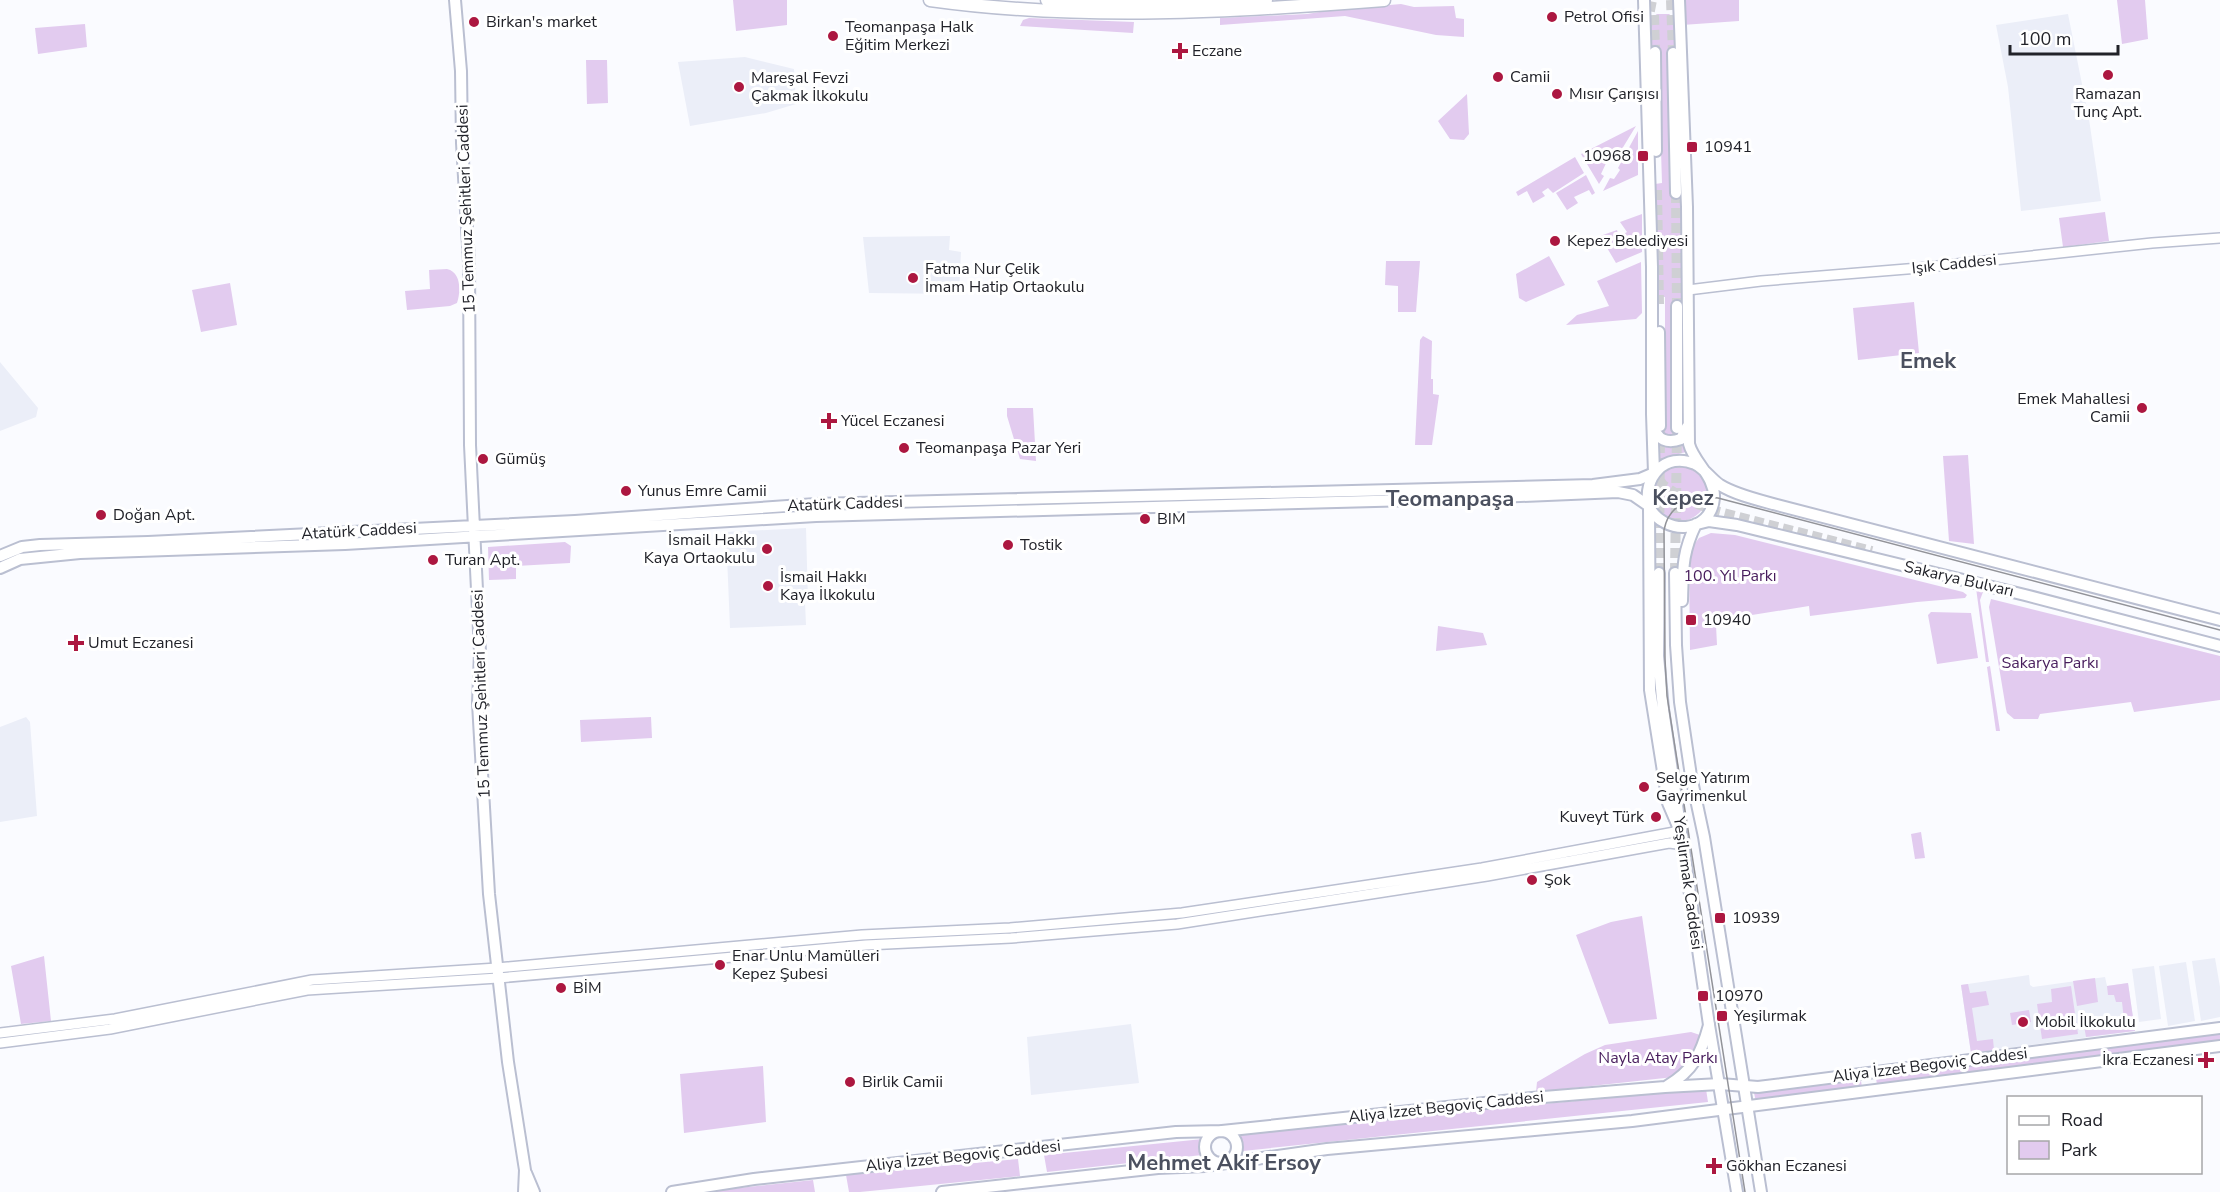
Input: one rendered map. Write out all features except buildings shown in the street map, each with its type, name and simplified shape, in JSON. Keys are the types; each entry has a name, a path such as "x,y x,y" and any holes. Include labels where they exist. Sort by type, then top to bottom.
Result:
{"highway":[{"path":"930,0 1014,9 1139,13 1214,12 1384,0"},
{"path":"1047,0 1083,2 1266,0"},
{"path":"1280,8 1302,0"},
{"path":"1324,0 1341,3"}],"main road":[{"name":"15 Temmuz Şehitleri Caddesi","path":"454,0 461,71 462,143 469,262 468,387 480,652 478,703 489,894 508,1062 525,1170"},
{"path":"1637,0 1645,26"},
{"path":"1644,0 1652,267 1654,473 1647,489 1650,690 1668,803 1680,831"},
{"path":"1649,506 1658,520 1679,528 1696,524 1704,518 1713,502 1713,487 1691,453 1689,444 1685,118 1681,2"},
{"path":"1655,52 1657,190"},
{"path":"1673,53 1676,193"},
{"path":"1659,304 1660,426"},
{"path":"1677,306 1677,428"},
{"path":"1652,414 1655,432 1662,440 1681,439 1688,423"},
{"path":"1654,473 1671,462 1680,461 1697,465 1704,471"},
{"name":"Sakarya Bulvarı","path":"1704,471 1720,485 1777,505 2220,620"},
{"name":"Atatürk Caddesi","path":"0,567 20,559 48,555 345,544 575,521 816,504 1593,485 1640,479 1654,473"},
{"name":"Atatürk Caddesi","path":"0,556 22,547 40,545 476,531 816,516 1450,499 1618,492 1632,495 1649,506"},
{"name":"Sakarya Bulvarı","path":"1696,524 1709,521 1721,522 2025,595 2220,646"},
{"path":"1696,524 1683,561 1683,653 1686,699 1704,837 1761,1192"},
{"path":"1872,551 1997,583 2025,595"},
{"name":"Yeşilırmak Caddesi","path":"1659,573 1660,685 1709,1025 1737,1192"},
{"path":"1675,573 1680,702 1691,776 1704,837"},
{"path":"1665,1087 1682,1077 1692,1065 1703,1048 1709,1025"},
{"name":"Aliya İzzet Begoviç Caddesi","path":"672,1192 783,1176 1176,1132 1222,1131 1533,1098 1665,1087 1720,1084 1758,1087 2220,1028"},
{"name":"Aliya İzzet Begoviç Caddesi","path":"942,1192 1158,1168 1223,1164 1328,1149 1622,1122 2220,1046"},
{"path":"1222,1131 1235,1139 1238,1149 1233,1159 1223,1164 1209,1158 1205,1148 1208,1138 1222,1131"},
{"path":"524,1192 525,1170"},
{"path":"525,1170 534,1192"}],"street":[{"name":"Işık Caddesi","path":"1688,290 1761,281 2220,238"},
{"path":"0,1033 115,1019 312,980 498,973 862,935 1010,928 1182,913 1482,867 1680,831"},
{"path":"0,1043 110,1029 307,990 866,945 1011,938 1177,924 1487,876 1669,843 1677,844 1684,850"}],"shaded area":[{"path":"2068,14 2089,119 2101,201 2021,211 2008,87 1996,25"},
{"name":"Mareşal Fevzi Çakmak İlkokulu","path":"745,57 794,69 796,104 766,113 690,126 678,62"},
{"name":"Fatma Nur Çelik İmam Hatip Ortaokulu","path":"950,236 949,250 961,252 959,294 869,293 863,237"},
{"path":"0,362 38,408 36,417 0,431"},
{"path":"806,528 808,602 805,602 806,625 730,628 726,532"},
{"path":"26,717 30,722 37,816 0,822 0,727"},
{"path":"2215,958 2220,987 2220,1017 2201,1021 2192,961"},
{"path":"2186,962 2195,1021 2168,1026 2159,966"},
{"path":"2154,966 2161,1019 2139,1022 2132,969"},
{"name":"Mobil İlkokulu","path":"2029,975 2030,985 2033,987 2105,977 2107,986 2128,983 2135,1031 1971,1053 1961,985"},
{"path":"1131,1024 1139,1083 1031,1095 1027,1037"}],"green space":[{"path":"733,0 787,0 787,25 736,31"},
{"path":"1685,0 1739,0 1739,21 1682,25"},
{"path":"2117,0 2145,0 2148,39 2122,44"},
{"path":"1401,4 1414,7 1454,6 1456,18 1464,19 1464,37 1436,35 1345,16 1220,25 1220,18 1307,14"},
{"path":"1657,14 1669,14 1675,19 1684,298 1676,298 1676,421 1684,422 1684,428 1675,438 1658,433 1665,421 1665,297 1657,297 1655,184 1662,183 1658,53 1650,53 1649,32 1653,17"},
{"path":"1029,18 1134,22 1133,33 1020,26 1023,20"},
{"path":"85,24 87,47 38,54 35,28"},
{"path":"586,60 607,60 608,103 587,104"},
{"path":"1467,94 1469,134 1464,140 1450,139 1438,121"},
{"path":"1636,126 1614,162 1608,159 1601,174 1604,176 1599,184 1581,154"},
{"path":"1638,131 1638,175 1603,191 1610,178 1614,179 1620,170 1618,168"},
{"path":"1575,157 1584,173 1553,193 1548,188 1542,192 1545,196 1533,203 1527,191 1518,196 1516,192"},
{"path":"1586,175 1595,193 1592,195 1589,190 1574,197 1578,203 1567,210 1556,193"},
{"path":"2105,212 2109,241 2063,247 2059,218"},
{"path":"1642,214 1642,252 1616,263 1600,236 1617,230 1619,237 1627,232 1620,222"},
{"path":"1549,256 1565,285 1526,302 1519,298 1516,274"},
{"path":"1386,261 1420,261 1416,312 1398,312 1398,286 1385,285"},
{"path":"1641,262 1642,313 1636,319 1566,325 1577,315 1609,306 1597,281"},
{"path":"447,269 455,274 459,283 457,303 450,306 407,310 405,291 430,289 429,270"},
{"path":"230,283 237,325 201,332 192,290"},
{"path":"1914,302 1919,353 1858,360 1853,308"},
{"path":"1423,336 1432,341 1431,379 1433,379 1433,394 1439,395 1432,445 1415,445 1420,340"},
{"path":"1007,408 1033,408 1036,461 1020,459 1007,416"},
{"path":"1656,441 1684,441 1686,452 1656,460"},
{"path":"1968,455 1974,544 1949,541 1943,456"},
{"path":"1675,467 1685,467 1695,471 1703,479 1707,494 1703,509 1695,517 1685,521 1675,521 1665,517 1657,509 1653,499 1653,489 1657,479 1665,471"},
{"name":"100. Yıl Parkı","path":"1711,533 1735,535 1963,592 1967,595 1965,598 1810,616 1809,606 1727,619 1716,625 1717,645 1690,650 1689,566 1693,546 1699,538"},
{"path":"565,542 571,546 570,563 516,566 516,579 489,580 488,547"},
{"path":"1976,588 1983,592 1980,600 1989,662 1986,662"},
{"name":"Sakarya Parkı","path":"1991,599 2220,656 2220,700 2134,712 2131,702 2040,714 2038,719 2014,719 2006,709 1989,607"},
{"path":"1931,612 1971,613 1978,658 1937,664 1928,615"},
{"path":"1438,626 1483,633 1487,645 1436,651"},
{"path":"1990,666 2000,731 1996,731 1987,667"},
{"path":"651,717 652,738 581,742 580,720"},
{"path":"1921,832 1925,858 1915,859 1911,834"},
{"path":"1642,916 1657,1019 1609,1024 1576,935 1611,922"},
{"path":"44,956 51,1021 21,1024 11,966"},
{"path":"2095,978 2098,1002 2077,1006 2073,981"},
{"path":"2128,983 2135,1031 2086,1037 2084,1026 2124,1020 2122,1002 2116,1002 2114,995 2108,995 2107,986"},
{"path":"1968,984 1970,993 1986,991 1989,1005 1972,1008 1977,1041 1993,1039 1994,1050 1971,1053 1961,985"},
{"path":"2071,986 2078,1034 2042,1039 2037,1004 2052,1002 2051,989"},
{"path":"2029,1010 2031,1022 2012,1025 2010,1013"},
{"name":"Nayla Atay Parkı","path":"1691,1032 1700,1035 1691,1058 1674,1077 1536,1092 1537,1082 1605,1045"},
{"path":"2220,1033 2220,1041 1877,1085 1876,1078"},
{"path":"763,1066 766,1122 684,1133 680,1074"},
{"path":"1861,1081 1862,1087 1756,1102 1754,1093"},
{"path":"1706,1089 1708,1102 1233,1152 1231,1136 1412,1116"},
{"path":"1203,1139 1202,1155 1047,1172 1044,1155"},
{"path":"1018,1159 1020,1176 860,1192 849,1192 846,1175"},
{"path":"813,1180 815,1192 702,1192"}],"tunnel":[{"path":"1647,26 1652,0"},
{"path":"1671,0 1673,53"},
{"path":"1654,15 1655,52"},
{"path":"1657,190 1659,304"},
{"path":"1676,193 1677,306"},
{"path":"1659,573 1660,430"},
{"path":"1675,573 1677,432"},
{"path":"1651,467 1663,485 1684,499 1719,512 1872,551"}],"tram line":[{"path":"1745,1192 1667,696 1664,530 1671,513 1677,507 1692,500 1718,498 2220,630"}],"place":[{"name":"Petrol Ofisi","path":"1552,17"},
{"name":"Birkan's market","path":"474,22"},
{"name":"Teomanpaşa Halk Eğitim Merkezi","path":"833,36"},
{"name":"Eczane","path":"1180,51"},
{"name":"Ramazan Tunç Apt.","path":"2108,75"},
{"name":"Camii","path":"1498,77"},
{"name":"Mareşal Fevzi Çakmak İlkokulu","path":"739,87"},
{"name":"Mısır Çarışısı","path":"1557,94"},
{"name":"10941","path":"1692,147"},
{"name":"10968","path":"1643,156"},
{"name":"Kepez Belediyesi","path":"1555,241"},
{"name":"Fatma Nur Çelik İmam Hatip Ortaokulu","path":"913,278"},
{"name":"Emek Mahallesi Camii","path":"2142,408"},
{"name":"Yücel Eczanesi","path":"829,421"},
{"name":"Teomanpaşa Pazar Yeri","path":"904,448"},
{"name":"Gümüş","path":"483,459"},
{"name":"Yunus Emre Camii","path":"626,491"},
{"name":"Doğan Apt.","path":"101,515"},
{"name":"BIM","path":"1145,519"},
{"name":"Tostik","path":"1008,545"},
{"name":"İsmail Hakkı Kaya Ortaokulu","path":"767,549"},
{"name":"Turan Apt.","path":"433,560"},
{"name":"İsmail Hakkı Kaya İlkokulu","path":"768,586"},
{"name":"10940","path":"1691,620"},
{"name":"Umut Eczanesi","path":"76,643"},
{"name":"Selge Yatırım Gayrimenkul","path":"1644,787"},
{"name":"Kuveyt Türk","path":"1656,817"},
{"name":"Şok","path":"1532,880"},
{"name":"10939","path":"1720,918"},
{"name":"Enar Unlu Mamülleri Kepez Şubesi","path":"720,965"},
{"name":"BİM","path":"561,988"},
{"name":"10970","path":"1703,996"},
{"name":"Yeşilırmak","path":"1722,1016"},
{"name":"Mobil İlkokulu","path":"2023,1022"},
{"name":"İkra Eczanesi","path":"2206,1060"},
{"name":"Birlik Camii","path":"850,1082"},
{"name":"Gökhan Eczanesi","path":"1714,1166"}],"district":[{"name":"Emek","path":"1928,361"},
{"name":"Kepez","path":"1683,498"},
{"name":"Teomanpaşa","path":"1450,499"},
{"name":"Mehmet Akif Ersoy","path":"1224,1163"}]}
